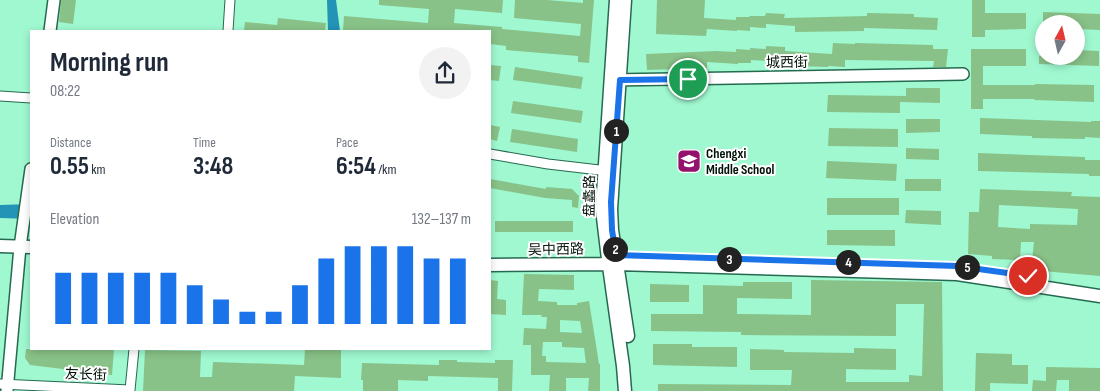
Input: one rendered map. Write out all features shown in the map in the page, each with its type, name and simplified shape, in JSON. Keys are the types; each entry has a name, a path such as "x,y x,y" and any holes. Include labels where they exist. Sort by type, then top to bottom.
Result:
{"main road":[{"name":"盘蠡路","path":"616,0 616,80"},
{"name":"盘蠡路","path":"625,0 608,171 612,259 625,391"},
{"path":"0,246 25,251"},
{"path":"0,254 25,251"},
{"name":"吴中西路","path":"491,256 957,266 1100,288"},
{"name":"盘蠡路","path":"612,259 630,357 633,391"},
{"name":"吴中西路","path":"491,265 612,259 957,274 1100,296"}],"street":[{"path":"50,30 54,0"},
{"path":"228,30 230,0"},
{"name":"城西街","path":"616,80 963,74"},
{"path":"0,96 30,98"},
{"path":"491,154 548,164 608,171"},
{"path":"5,386 25,251 22,232 30,174"},
{"name":"友长街","path":"5,386 130,390 134,350"}],"water":[{"path":"327,0 336,0 340,30 328,30"},
{"path":"30,204 30,219 0,218 0,205"}],"building":[{"path":"61,0 76,0 73,24 59,22"},
{"path":"379,0 503,0 502,13 455,9 454,23 580,36 581,24 514,18 515,0 583,3 583,0 594,0 589,63 578,62 578,56 506,50 506,46 491,44 491,30 343,30 344,16 428,23 429,9 379,5"},
{"path":"657,0 705,0 704,18 736,20 736,17 765,16 766,13 785,14 784,18 867,16 867,13 914,14 914,17 938,18 937,30 864,28 864,31 795,32 795,26 766,24 766,28 750,27 750,31 707,29 706,36 656,34"},
{"path":"972,0 985,0 985,13 1026,13 1026,29 985,30 985,37 972,37"},
{"path":"1043,12 1100,14 1100,30 1085,29 1085,15 1043,15"},
{"path":"278,18 326,23 325,30 244,30 245,22 277,25"},
{"path":"833,43 933,45 933,49 948,49 946,67 933,67 934,61 845,60 845,67 795,66 795,59 767,57 766,61 751,60 751,63 707,62 707,68 647,70 646,54 736,52 736,49 766,49 766,46 785,47 785,51 832,54"},
{"path":"971,49 1026,49 1026,66 983,66 983,85 1094,85 1094,102 983,99 983,109 971,109"},
{"path":"1085,50 1099,51 1099,66 1069,65 1085,65"},
{"path":"491,65 501,66 499,81 491,80"},
{"path":"515,67 583,77 581,89 513,80"},
{"path":"906,88 940,88 940,103 900,102 900,113 827,112 828,95 906,96"},
{"path":"513,101 583,111 581,123 511,113"},
{"path":"980,118 1100,121 1100,138 1032,138 1032,136 980,134"},
{"path":"906,119 940,119 940,132 906,133"},
{"path":"491,125 500,127 497,141 491,139"},
{"path":"829,128 898,129 898,147 828,146"},
{"path":"512,129 578,139 577,152 510,142"},
{"path":"906,148 939,149 939,160 906,159"},
{"path":"978,153 1085,157 1085,160 1100,160 1100,176 1089,176 1089,174 978,171"},
{"path":"827,161 897,164 896,181 826,178"},
{"path":"491,179 546,189 546,187 572,189 579,196 578,208 572,207 572,200 545,198 491,188"},
{"path":"905,179 941,179 941,191 905,191"},
{"path":"980,189 1072,192 1071,196 1100,197 1100,276 1031,270 1034,242 1021,242 1020,260 992,259 992,256 968,254 969,212 979,212","holes":["999,205 1078,209 1077,225 1030,224 1030,229 998,227"]},
{"path":"827,198 899,198 899,215 827,215"},
{"path":"906,210 941,211 941,225 905,223"},
{"path":"495,221 573,221 573,232 495,232"},
{"path":"827,230 895,230 895,246 827,245"},
{"path":"524,274 574,275 574,290 539,289 538,301 557,302 557,305 577,305 577,303 589,301 600,364 600,391 588,391 589,378 566,378 566,391 549,391 550,375 531,375 531,345 523,345 524,328 546,329 547,317 541,317 542,315 522,315","holes":["560,320 580,321 582,333 560,332","543,342 562,342 562,347 584,348 586,363 546,362 546,356 542,356"]},
{"path":"491,280 498,281 497,299 506,300 506,315 491,314"},
{"path":"811,280 942,282 943,391 658,391 658,384 791,385 792,370 750,370 750,349 784,350 784,352 854,353 854,348 896,349 896,370 846,369 846,382 909,382 909,375 922,376 924,304 896,304 896,336 741,335 741,332 651,331 651,314 703,314 703,285 743,286 743,282 792,282 792,299 737,298 737,314 811,315"},
{"path":"650,284 689,285 689,302 650,302"},
{"path":"653,344 692,344 692,347 737,347 737,367 653,365"},
{"path":"26,349 114,350 112,375 30,365 25,358"},
{"path":"145,350 201,351 200,377 212,377 213,362 304,365 305,350 341,350 341,378 295,376 294,391 143,391"},
{"path":"976,353 1012,354 1012,365 1028,365 1028,384 990,383 990,391 975,391"},
{"path":"439,360 495,363 495,360 513,360 512,391 498,391 498,378 428,376 428,381 398,380 398,391 363,391 363,380 361,380 362,363 439,365"},
{"path":"1046,367 1100,368 1100,391 1069,391 1069,380 1057,380 1056,391 1032,391 1033,380 1046,381"}],"place":[{"name":"Chengxi Middle School","path":"689,161"}],"route":[{"path":"688,79 620,80 611,202 612,230 616,255 957,266 1028,276"}]}
